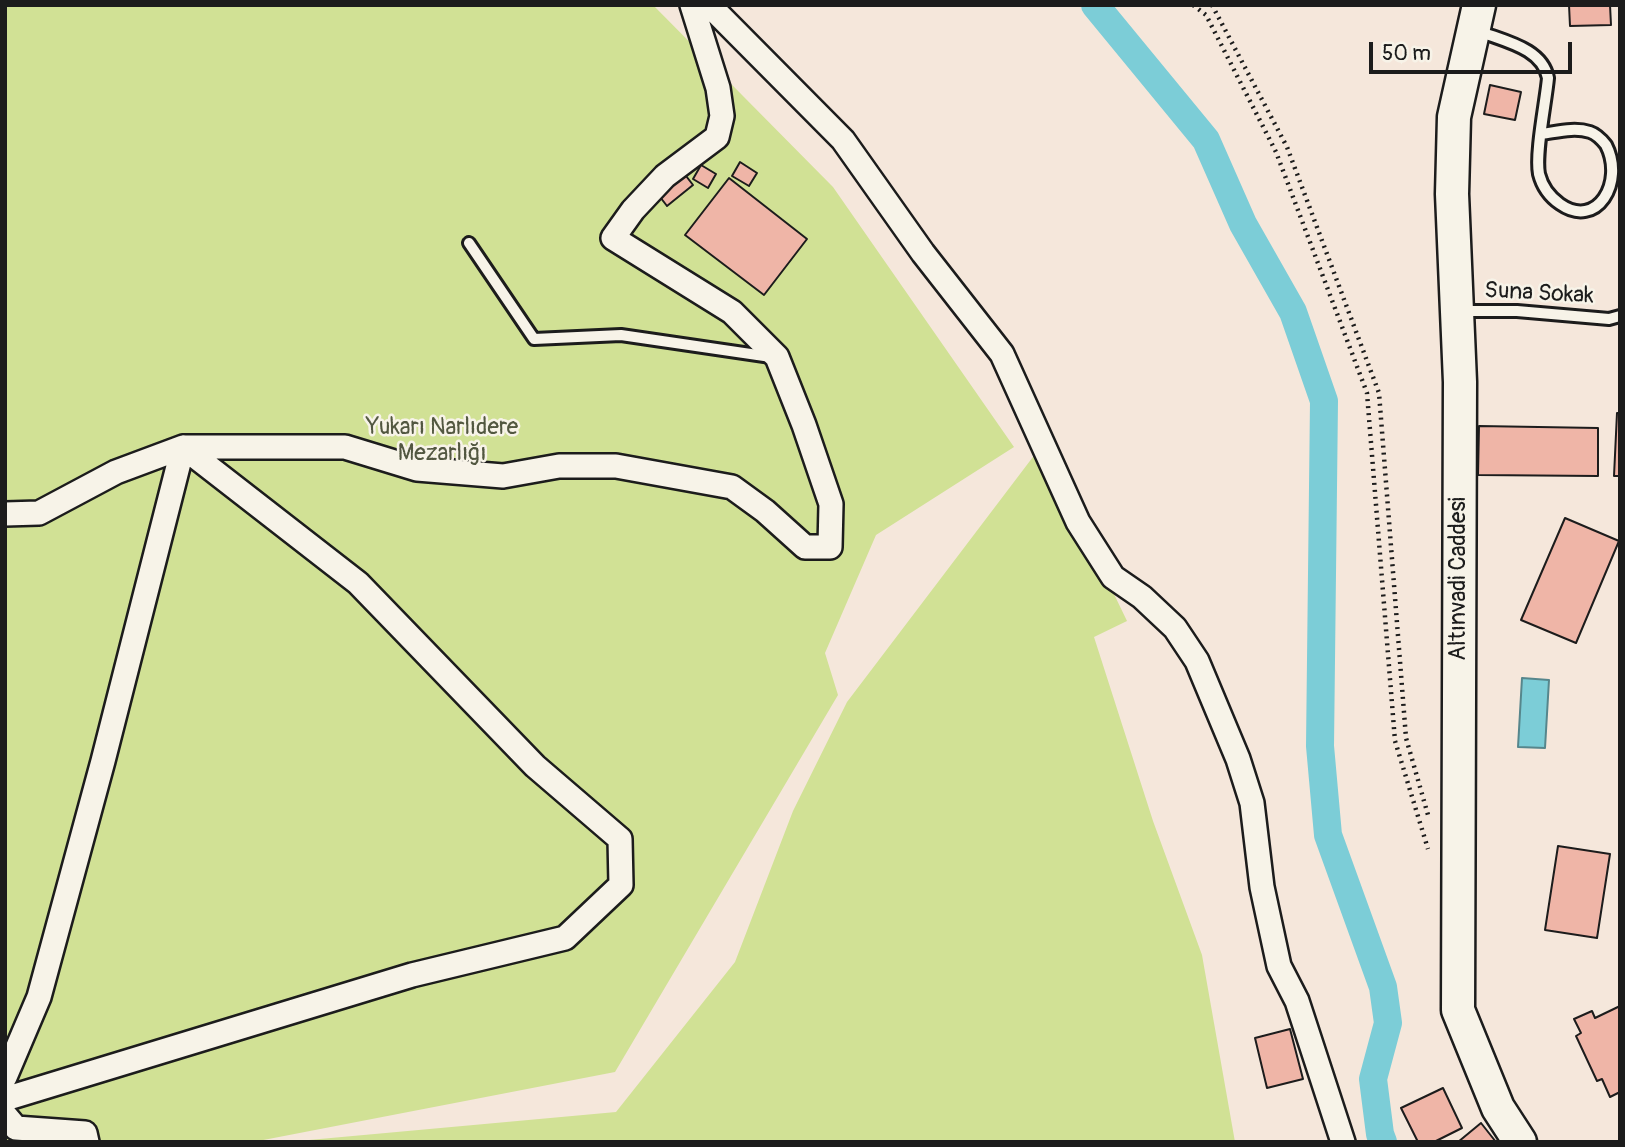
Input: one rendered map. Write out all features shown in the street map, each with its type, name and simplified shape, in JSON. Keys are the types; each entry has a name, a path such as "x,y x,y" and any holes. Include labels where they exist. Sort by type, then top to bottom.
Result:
{"street":[{"path":"5,514 39,513 116,472 183,447 345,447 416,469 503,476 559,466 629,468 732,487 765,511 805,547 830,547 831,504 804,425 776,357 732,312 613,238 633,210 666,176 717,137 722,116 718,88 692,5"},
{"path":"709,5 843,141 923,253 1002,354 1078,522 1113,577 1142,597 1175,628 1197,661 1215,701 1248,792 1262,887 1279,965 1297,1001 1343,1142"},
{"name":"Altınvadi Caddesi","path":"1476,17 1454,117 1452,194 1460,382 1458,1010 1498,1108 1520,1142"},
{"path":"5,1077 39,997 103,761 183,447"},
{"path":"5,1099 412,975 565,938 621,885 620,839 534,766 358,583 183,447"},
{"path":"5,1115 16,1128 85,1133 87,1142"}],"lane":[{"path":"1476,17 1534,54 1544,65 1548,78 1538,163 1543,183 1555,201 1574,211 1584,211 1602,204 1609,197 1618,179 1617,168 1601,139 1592,132 1575,130 1542,134"},
{"path":"469,243 534,339 621,335 776,357"},
{"name":"Suna Sokak","path":"1455,311 1517,312 1609,319 1620,316"}],"path":[{"path":"1193,5 1206,15 1276,152 1367,393 1395,741 1430,856"},
{"path":"1212,5 1287,147 1379,393 1406,738 1428,816"}],"green space":[{"name":"Yukarı Narlıdere Mezarlığı","path":"5,5 653,5 833,187 1014,447 876,535 825,653 838,695 615,1072 253,1142 5,1142"},
{"path":"1042,445 1127,621 1094,637 1153,821 1202,955 1235,1142 287,1142 616,1112 735,962 793,811 847,702"}],"water":[{"path":"1522,678 1549,680 1545,748 1518,747"}],"building":[{"path":"1569,5 1610,5 1611,25 1570,26"},
{"path":"1490,85 1521,92 1515,120 1484,114"},
{"path":"740,162 757,173 749,186 732,176"},
{"path":"701,165 716,174 708,188 693,179"},
{"path":"683,172 693,185 667,206 657,193"},
{"path":"729,178 807,239 764,295 685,235"},
{"path":"1617,413 1620,413 1620,476 1614,476"},
{"path":"1479,426 1598,428 1598,476 1478,475"},
{"path":"1565,518 1619,541 1576,643 1521,620"},
{"path":"1558,846 1610,854 1597,938 1545,930"},
{"path":"1620,1006 1620,1092 1610,1097 1602,1079 1597,1081 1576,1036 1581,1033 1574,1019 1592,1011 1595,1018"},
{"path":"1290,1029 1303,1079 1267,1088 1255,1038"},
{"path":"1443,1088 1462,1128 1434,1142 1418,1142 1401,1108"},
{"path":"1481,1123 1496,1142 1458,1142"}],"waterway":[{"path":"1095,5 1206,140 1243,224 1293,312 1324,401 1320,746 1328,835 1383,987 1388,1023 1373,1079 1383,1142"}]}
